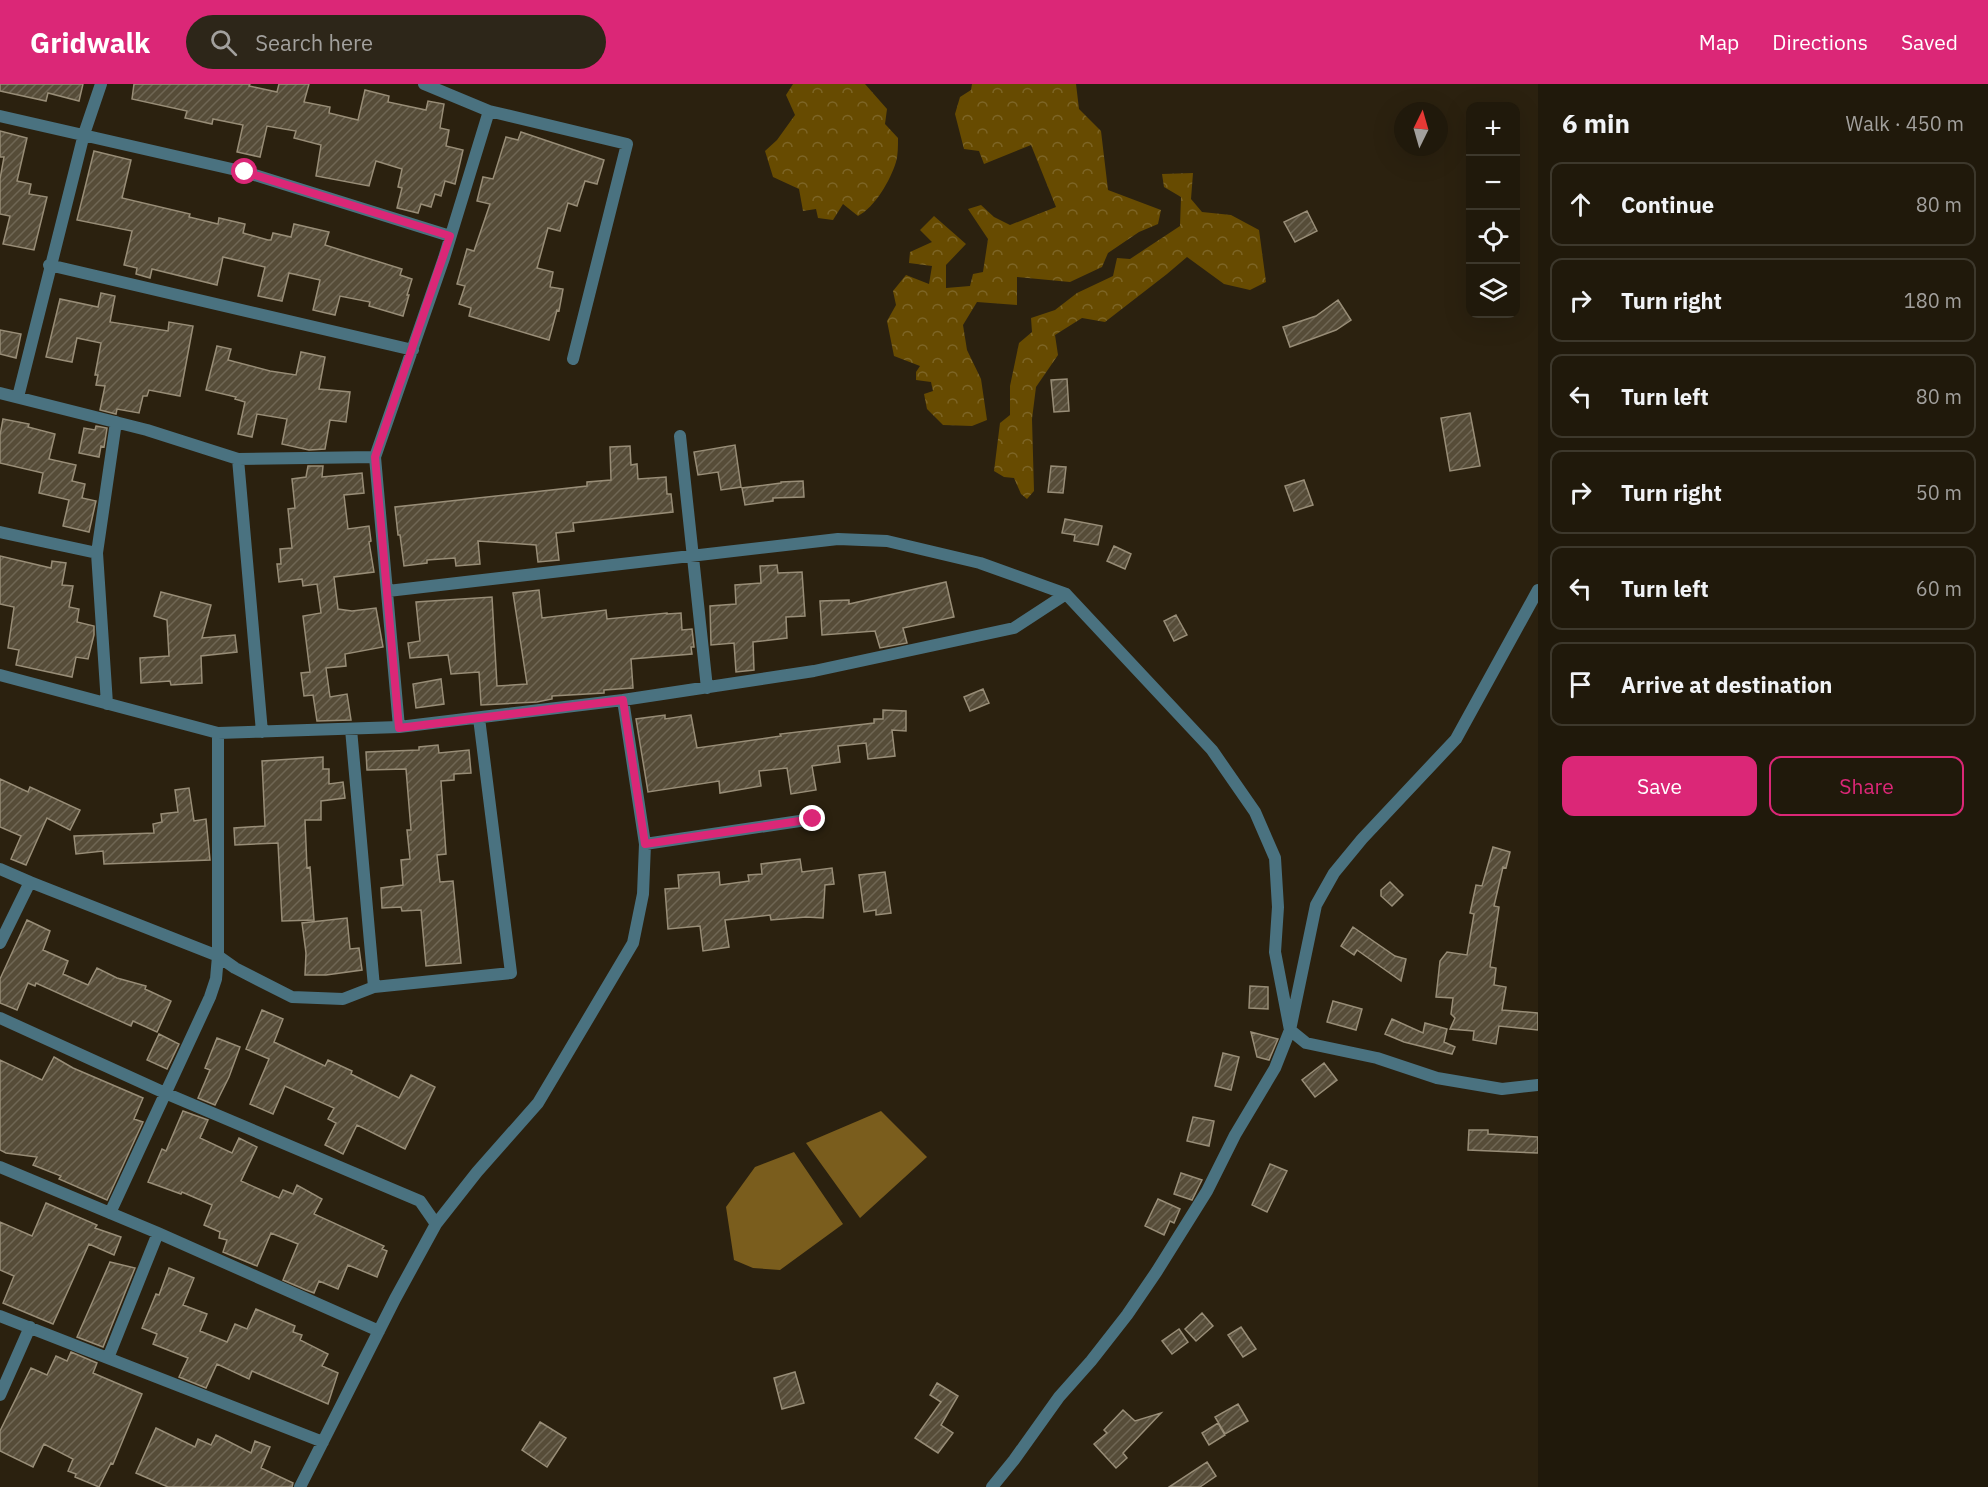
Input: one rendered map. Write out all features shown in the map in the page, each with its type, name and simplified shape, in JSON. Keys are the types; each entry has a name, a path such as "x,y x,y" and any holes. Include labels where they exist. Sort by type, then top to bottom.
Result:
{"street":[{"path":"18,397 84,134 101,84"},
{"path":"424,84 489,111 627,144 573,359"},
{"path":"399,728 375,457 413,350 489,111"},
{"path":"0,116 245,172 450,236"},
{"path":"50,265 413,350"},
{"path":"0,393 116,422 238,459 375,457"},
{"path":"107,704 97,553 116,422"},
{"path":"680,436 706,688"},
{"path":"238,459 262,732"},
{"path":"0,532 97,553"},
{"path":"388,591 838,539 887,541 980,563 1066,594 1212,750 1255,812 1275,858 1278,907 1275,952 1290,1030 1306,1043 1377,1059 1437,1078 1502,1089 1538,1085"},
{"path":"992,1487 1059,1397 1127,1316 1207,1191 1235,1135 1275,1068 1290,1030 1316,905 1334,873 1362,839 1456,739 1538,590"},
{"path":"0,675 218,733 399,728 623,700 814,671 1014,628 1066,594"},
{"path":"300,1487 436,1224 477,1172 538,1103 633,943 643,894 645,844 623,700"},
{"path":"0,869 218,956 235,968 292,997 343,999 374,987 511,973 478,718"},
{"path":"351,729 374,987"},
{"path":"110,1213 210,997 216,979 218,956 218,733"},
{"path":"645,844 813,819"},
{"path":"0,943 30,882"},
{"path":"0,1018 165,1093 420,1201 436,1224"},
{"path":"0,1167 158,1233 379,1331"},
{"path":"108,1358 158,1233"},
{"path":"0,1316 323,1442"},
{"path":"0,1395 30,1327"}],"green space":[{"path":"793,84 865,84 887,109 885,124 898,138 896,162 881,193 858,216 843,204 833,220 818,218 816,209 803,211 799,189 773,177 765,151 777,140 795,115 786,95"},
{"path":"972,84 1076,84 1079,109 1101,131 1108,190 1161,210 1158,224 1139,232 1108,253 1102,267 1070,282 1017,277 1017,305 977,302 963,325 967,350 981,379 987,420 972,426 943,425 927,409 924,394 933,391 931,382 916,380 916,372 920,366 894,356 887,321 896,305 893,291 906,275 929,284 932,266 909,263 910,252 932,242 920,230 934,216 966,244 946,265 946,288 970,286 973,274 983,272 988,239 968,209 981,205 994,217 1010,225 1056,207 1031,145 984,164 979,151 964,149 955,114 960,97 971,90"},
{"path":"1193,173 1191,199 1202,212 1231,215 1259,230 1266,282 1250,290 1224,284 1187,257 1105,322 1082,318 1055,335 1058,355 1036,387 1032,419 1034,491 1027,499 1021,494 1014,478 1004,477 994,471 1000,423 1010,415 1010,386 1019,343 1032,332 1031,318 1055,310 1077,293 1113,276 1117,258 1130,259 1180,226 1181,197 1164,187 1162,174"}],"shaded area":[{"path":"881,1111 927,1157 860,1218 806,1143"},
{"path":"794,1152 843,1224 780,1270 753,1268 734,1260 726,1207 755,1167"}],"building":[{"path":"0,84 83,84 79,101 48,93 46,101 0,91"},
{"path":"134,84 250,84 249,86 277,92 279,84 309,84 304,102 330,107 329,113 358,120 365,90 389,96 388,102 426,110 428,101 444,104 440,128 449,130 446,146 463,150 455,184 445,181 441,196 435,194 431,207 421,204 418,213 397,208 402,188 398,187 402,169 376,161 369,186 316,176 321,145 294,138 296,131 267,126 260,157 237,152 243,125 213,119 212,124 185,118 187,111 132,99"},
{"path":"0,131 27,138 17,181 31,184 29,194 47,197 34,250 3,244 10,216 0,214 0,179 4,157 0,157"},
{"path":"521,132 604,160 597,184 585,181 577,206 568,203 560,231 548,228 537,268 553,272 550,287 563,289 559,311 557,310 549,340 469,316 471,308 459,304 465,286 457,284 467,249 474,251 490,204 477,201 483,177 493,179 506,137 518,140"},
{"path":"94,151 131,160 122,198 190,214 189,217 218,224 219,218 245,224 243,233 268,240 271,240 273,233 291,237 294,224 329,232 325,245 402,269 400,275 412,279 403,316 369,306 370,302 340,296 335,315 313,310 320,280 289,273 282,301 258,296 265,267 223,257 217,285 152,269 150,278 136,274 137,268 124,265 132,231 77,220"},
{"path":"1307,211 1317,231 1295,242 1284,222"},
{"path":"101,293 115,296 110,322 168,331 169,322 193,326 180,396 149,390 147,396 143,396 139,413 117,409 116,414 100,410 105,386 96,385 98,375 95,375 101,343 77,338 72,362 46,357 60,299 98,307"},
{"path":"1338,300 1351,320 1336,330 1290,347 1283,327 1316,316"},
{"path":"0,330 21,334 16,358 0,354"},
{"path":"217,346 231,349 228,360 296,375 301,352 325,357 319,389 350,392 346,422 330,420 325,449 309,450 282,444 287,419 257,414 252,437 238,434 245,402 235,399 236,397 206,390"},
{"path":"1067,379 1069,411 1054,412 1051,380"},
{"path":"1470,413 1480,466 1450,471 1441,418"},
{"path":"3,419 29,424 28,427 55,434 49,459 76,465 72,481 85,484 82,498 96,501 89,532 63,526 69,500 39,493 43,473 0,463 0,435"},
{"path":"96,426 107,428 104,447 101,446 99,457 79,453 84,428 95,430"},
{"path":"735,445 741,487 721,490 718,472 698,475 694,452"},
{"path":"630,446 631,465 637,464 638,479 666,477 667,494 671,494 673,512 573,523 574,531 556,533 559,560 538,562 536,545 478,541 480,564 456,566 455,558 427,560 427,563 404,566 395,507 587,486 587,482 611,480 610,447"},
{"path":"308,466 323,466 322,477 362,473 364,493 344,495 348,529 369,526 374,572 334,577 338,609 352,611 376,608 383,647 345,654 346,666 326,668 330,697 347,694 351,720 317,721 313,695 304,696 301,673 310,672 303,616 321,613 317,584 303,586 302,579 279,582 277,564 281,564 280,549 292,548 288,509 295,508 292,479 306,477"},
{"path":"1051,466 1066,467 1063,493 1048,492"},
{"path":"1304,480 1313,505 1294,511 1285,486"},
{"path":"803,481 804,497 773,498 773,501 745,505 742,488"},
{"path":"1065,519 1102,526 1098,545 1074,541 1075,535 1062,533"},
{"path":"1114,546 1131,554 1125,569 1107,561"},
{"path":"0,556 51,568 52,561 66,563 62,585 73,586 69,607 79,609 77,622 94,626 88,659 76,657 72,677 16,665 19,650 8,648 14,607 0,604"},
{"path":"777,565 778,573 802,572 805,616 786,617 787,638 753,642 754,670 736,672 734,643 711,645 710,606 736,604 735,585 761,583 760,566"},
{"path":"946,582 954,617 903,628 907,643 880,648 875,631 822,635 820,601 849,600 849,604"},
{"path":"539,590 542,618 606,610 607,619 681,613 682,630 692,629 694,647 691,647 692,654 631,659 633,688 604,690 604,693 552,696 552,699 537,702 481,705 479,672 451,674 448,655 410,658 408,643 420,641 416,602 492,597 497,686 527,684 513,593"},
{"path":"161,592 211,605 202,638 235,635 237,652 201,656 202,683 171,685 170,681 141,683 140,658 169,656 167,620 154,616"},
{"path":"1176,615 1187,635 1174,641 1164,621"},
{"path":"441,679 444,704 416,708 413,684"},
{"path":"983,689 989,703 970,711 964,697"},
{"path":"883,710 906,711 906,731 892,730 895,756 868,759 866,743 838,746 840,762 812,766 816,790 791,794 787,768 759,771 761,786 720,793 719,781 648,792 636,719 665,715 665,719 691,715 697,748 781,736 780,734 874,723 874,719 883,719"},
{"path":"438,745 439,753 469,750 471,773 454,774 454,780 441,781 446,854 437,855 440,882 453,881 461,963 426,966 421,910 402,911 401,907 382,908 381,888 403,885 401,860 410,859 407,830 411,830 406,769 367,770 366,752 419,750 419,747"},
{"path":"323,757 323,769 329,769 329,784 343,782 345,798 321,801 321,820 305,820 307,868 310,867 314,920 282,921 278,843 235,845 234,828 265,826 262,761"},
{"path":"0,779 28,792 30,787 80,810 70,830 47,818 26,865 11,859 21,836 0,827"},
{"path":"189,788 194,821 206,819 210,860 104,864 103,851 76,854 74,836 154,833 153,824 162,822 161,814 178,812 175,790"},
{"path":"1493,847 1510,852 1506,868 1503,867 1494,906 1499,907 1490,967 1496,968 1494,985 1506,987 1502,1010 1538,1013 1538,1030 1499,1026 1496,1044 1473,1040 1474,1031 1450,1029 1455,1018 1451,1014 1453,998 1436,997 1440,961 1447,952 1467,955 1474,914 1470,913 1476,885 1482,886"},
{"path":"800,859 802,872 832,868 834,884 825,885 823,918 771,920 770,915 725,920 729,947 703,951 700,926 668,929 665,889 679,888 678,875 719,872 720,885 749,881 748,875 762,874 761,864"},
{"path":"885,872 891,913 876,915 876,910 864,912 859,875"},
{"path":"1390,882 1403,895 1392,906 1381,896 1381,890"},
{"path":"347,918 350,949 359,948 362,970 326,975 305,975 306,953 302,923"},
{"path":"27,920 50,931 43,950 68,961 63,974 88,985 97,968 117,978 146,986 145,989 171,1001 157,1032 133,1021 131,1026 36,983 35,986 28,983 17,1010 0,1003 0,979"},
{"path":"1353,927 1395,956 1406,959 1401,981 1357,950 1354,955 1341,946"},
{"path":"1250,986 1268,987 1268,1009 1249,1008"},
{"path":"1333,1001 1362,1009 1356,1030 1327,1022"},
{"path":"262,1010 283,1019 274,1042 325,1066 328,1060 399,1098 411,1075 435,1087 405,1149 357,1125 343,1154 325,1145 336,1123 328,1119 334,1108 285,1086 273,1114 250,1104 269,1059 246,1049"},
{"path":"1392,1019 1423,1033 1425,1023 1447,1029 1444,1042 1455,1047 1452,1054 1404,1042 1385,1034"},
{"path":"1251,1032 1278,1039 1269,1060 1257,1057"},
{"path":"159,1034 179,1044 167,1069 147,1060"},
{"path":"217,1038 240,1047 215,1105 198,1098 210,1070 205,1068"},
{"path":"1223,1053 1239,1057 1231,1090 1215,1086"},
{"path":"54,1057 73,1068 143,1098 134,1119 143,1122 107,1200 59,1179 61,1176 33,1165 37,1157 6,1153 0,1150 0,1060 42,1080"},
{"path":"1324,1063 1337,1080 1315,1097 1302,1080"},
{"path":"183,1111 208,1120 200,1138 232,1153 239,1138 257,1147 241,1181 279,1198 283,1190 293,1194 297,1185 322,1199 314,1214 384,1246 382,1249 387,1251 377,1277 348,1265 338,1289 319,1281 314,1293 306,1290 283,1280 298,1244 271,1233 257,1266 223,1252 227,1240 219,1238 220,1232 204,1225 212,1205 182,1192 181,1194 148,1182 162,1149 166,1151"},
{"path":"1193,1117 1214,1121 1209,1146 1187,1141"},
{"path":"1469,1130 1488,1130 1488,1134 1538,1137 1538,1153 1468,1150"},
{"path":"1270,1164 1287,1171 1267,1212 1252,1205"},
{"path":"1181,1173 1202,1180 1192,1200 1174,1194"},
{"path":"1158,1199 1180,1209 1174,1223 1170,1221 1164,1235 1145,1226"},
{"path":"46,1203 97,1225 95,1228 121,1237 114,1255 89,1244 53,1324 3,1303 14,1276 0,1270 0,1222 32,1236"},
{"path":"110,1262 135,1268 103,1347 77,1337"},
{"path":"169,1268 194,1278 183,1305 207,1314 200,1331 227,1342 235,1324 247,1329 256,1309 295,1326 293,1332 302,1335 300,1340 328,1354 322,1366 338,1373 328,1404 252,1371 249,1379 217,1364 206,1388 179,1377 188,1358 153,1344 157,1334 142,1328 156,1294 159,1295"},
{"path":"1202,1313 1213,1326 1196,1341 1185,1329"},
{"path":"1241,1327 1256,1349 1243,1357 1228,1335"},
{"path":"1179,1329 1188,1342 1172,1354 1162,1341"},
{"path":"71,1352 97,1363 93,1373 142,1394 113,1464 111,1463 99,1487 75,1477 76,1474 68,1471 73,1459 44,1444 33,1467 0,1451 0,1431 31,1368 47,1375 56,1356 67,1361"},
{"path":"795,1372 804,1403 782,1409 774,1378"},
{"path":"937,1383 958,1396 941,1425 953,1433 938,1453 915,1438 941,1402 930,1395"},
{"path":"1238,1404 1248,1421 1225,1434 1215,1417"},
{"path":"1123,1410 1135,1421 1161,1413 1123,1453 1127,1458 1116,1468 1094,1444 1107,1433 1104,1430"},
{"path":"540,1422 566,1438 547,1467 522,1450"},
{"path":"1218,1423 1225,1435 1209,1445 1202,1433"},
{"path":"156,1428 195,1447 198,1439 211,1445 216,1435 251,1453 255,1441 270,1447 261,1468 293,1483 292,1487 168,1487 136,1473"},
{"path":"1207,1462 1216,1476 1200,1487 1169,1487"}],"route":[{"path":"245,172 450,236 375,457 399,728 623,700 645,844 813,819"}]}
